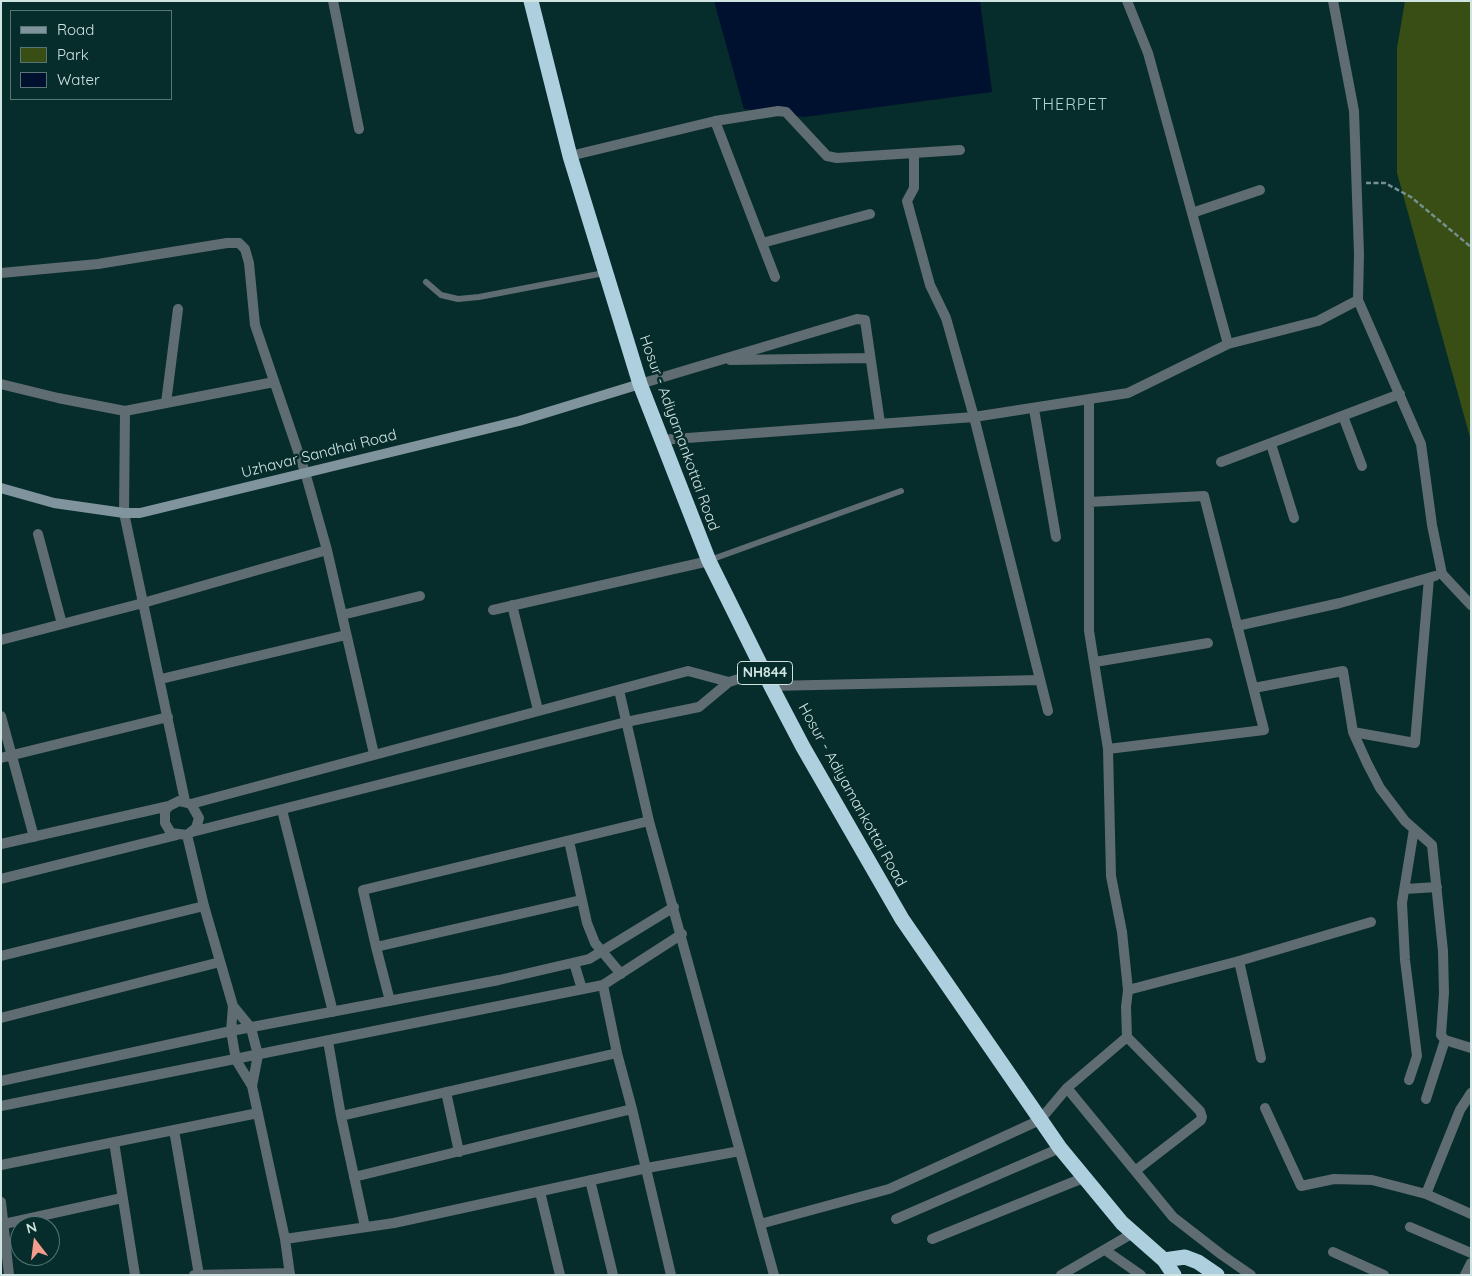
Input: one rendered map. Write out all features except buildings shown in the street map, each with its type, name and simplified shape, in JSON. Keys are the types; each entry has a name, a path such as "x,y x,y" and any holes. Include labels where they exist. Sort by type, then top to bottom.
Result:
{"highway":[{"name":"Hosur - Adiyamankottai Road","path":"531,1 570,156 604,272 640,384 660,440 709,560 771,686 803,747 902,919 1040,1120 1083,1178 1100,1199 1133,1233 1164,1260"},
{"path":"1164,1260 1185,1257 1198,1262 1214,1272"},
{"name":"NH844","path":"1164,1260 1174,1275"}],"main road":[{"name":"Uzhavar Sandhai Road","path":"1,488 54,503 124,513 140,513 519,421 640,384"}],"street":[{"path":"332,1 360,129"},
{"path":"1127,1 1148,53 1228,344"},
{"path":"1333,1 1354,111 1358,300 1421,444 1432,524 1442,574 1470,604"},
{"path":"570,156 715,121 778,111 786,112 828,156 837,158 960,150"},
{"path":"715,121 775,278"},
{"path":"914,153 914,188 907,201 930,285 946,318 974,417 1048,711"},
{"path":"1192,213 1260,190"},
{"path":"762,243 870,214"},
{"path":"1,274 98,264 227,242 238,243 245,249 249,263 255,325 305,472 327,550 374,754"},
{"path":"660,440 974,417 1128,393 1228,344 1318,321 1358,300"},
{"path":"166,403 178,310"},
{"path":"640,384 857,319 865,320 880,423"},
{"path":"716,360 870,358"},
{"path":"1,384 67,400 125,410 274,382"},
{"path":"1221,462 1400,394"},
{"path":"1089,400 1089,630 1108,749 1111,876 1122,932 1128,990 1126,1007 1127,1037 1200,1111 1202,1116 1200,1120 1135,1170"},
{"path":"1034,408 1056,536"},
{"path":"125,410 124,513 188,803"},
{"path":"1343,416 1362,466"},
{"path":"1271,444 1294,518"},
{"path":"1088,502 1204,496 1264,730 1108,749"},
{"path":"38,534 62,624"},
{"path":"1,640 143,603 327,550"},
{"path":"493,610 709,560"},
{"path":"1237,626 1340,603 1442,574"},
{"path":"1353,732 1415,743 1429,578"},
{"path":"342,615 420,596"},
{"path":"512,605 538,710"},
{"path":"161,679 346,635"},
{"path":"1095,662 1208,643"},
{"path":"188,803 619,690 688,670 729,682"},
{"path":"1,879 282,810 626,722 699,707 729,682 764,671"},
{"path":"1254,688 1343,671 1353,732 1380,788 1414,829 1432,845 1437,887 1444,993 1441,1035 1445,1040 1471,1048"},
{"path":"771,686 1040,680"},
{"path":"619,690 650,821 774,1275"},
{"path":"1,717 34,837"},
{"path":"1,758 168,717"},
{"path":"1,844 169,806 179,801 188,803 195,808 199,818 185,834"},
{"path":"169,806 165,811 164,823 171,833 185,834"},
{"path":"282,810 333,1012"},
{"path":"390,1001 363,890 650,821"},
{"path":"1408,1080 1417,1056 1405,960 1402,903 1414,829"},
{"path":"185,834 233,1006 231,1031 236,1060 252,1086 285,1239 290,1274 192,1275"},
{"path":"569,841 581,900 596,943 621,974"},
{"path":"1405,889 1437,887"},
{"path":"376,947 581,900"},
{"path":"1,956 204,906"},
{"path":"1,1081 231,1031 390,1001 588,960 674,907"},
{"path":"1128,990 1239,961 1371,922"},
{"path":"1,1106 603,985 682,934"},
{"path":"1239,961 1260,1058"},
{"path":"1,1018 220,962"},
{"path":"574,963 582,989"},
{"path":"603,985 617,1053 647,1168 671,1275"},
{"path":"233,1006 251,1028 258,1055 252,1086"},
{"path":"760,1224 889,1189 1040,1120 1068,1088 1127,1037"},
{"path":"1426,1099 1445,1040"},
{"path":"328,1041 340,1116 365,1227"},
{"path":"340,1116 617,1053"},
{"path":"1068,1088 1173,1217 1222,1256 1252,1275"},
{"path":"446,1092 459,1152"},
{"path":"1426,1194 1460,1110 1471,1093"},
{"path":"1265,1108 1301,1186 1334,1179 1372,1180 1426,1194 1471,1214"},
{"path":"354,1178 632,1109"},
{"path":"1,1165 258,1113"},
{"path":"174,1130 199,1275"},
{"path":"114,1142 135,1275"},
{"path":"896,1219 1060,1148"},
{"path":"285,1239 365,1227 540,1192 647,1168 740,1151"},
{"path":"932,1239 1083,1178"},
{"path":"590,1180 613,1275"},
{"path":"540,1192 560,1275"},
{"path":"4,1224 122,1198"},
{"path":"1,1202 9,1275"},
{"path":"1410,1227 1471,1253"},
{"path":"1061,1275 1133,1233"},
{"path":"1105,1250 1141,1275"},
{"path":"1334,1252 1384,1275"},
{"path":"1214,1272 1222,1256"},
{"path":"1465,1275 1471,1263"}],"lane":[{"path":"426,282 441,295 465,298 604,272"},
{"path":"709,560 901,491"}],"path":[{"path":"1357,184 1385,184 1411,197 1471,247"}],"green space":[{"path":"1405,1 1471,1 1471,441 1397,173 1397,48"}],"water":[{"path":"714,1 980,1 992,92 804,117 744,109"}],"district":[{"name":"THERPET","path":"1070,105"}]}
